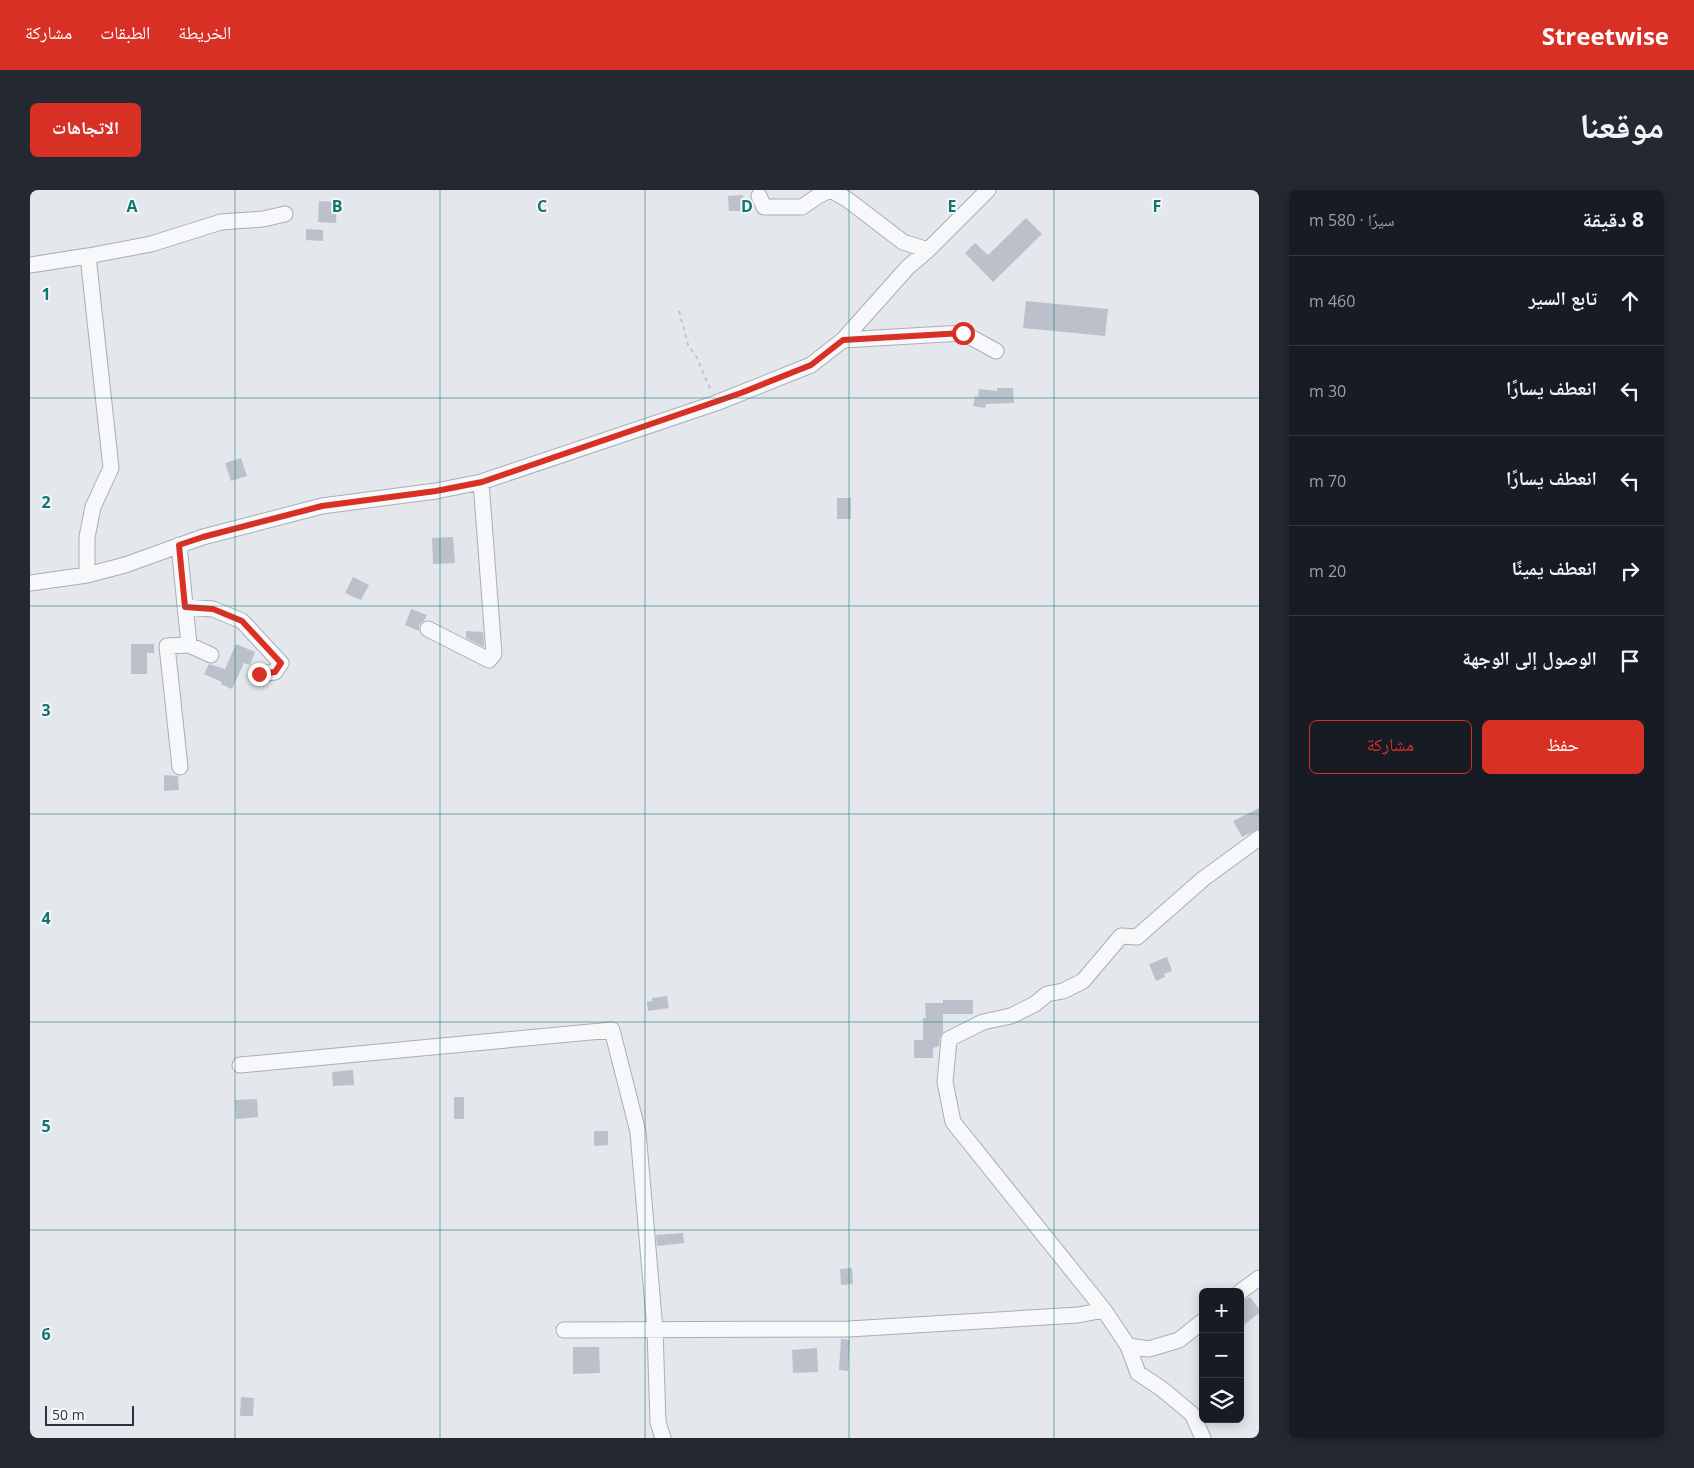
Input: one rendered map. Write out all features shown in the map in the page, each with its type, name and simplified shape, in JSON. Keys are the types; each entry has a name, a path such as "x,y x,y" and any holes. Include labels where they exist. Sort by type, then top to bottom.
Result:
{"street":[{"path":"758,196 764,207 802,207 830,190 848,200 903,242 928,250"},
{"path":"30,583 87,575 125,565 203,537 322,506 436,491 482,482 716,403 811,365 843,340 908,267 928,250 988,190"},
{"path":"30,264 88,256 151,244 221,222 263,219 285,214"},
{"path":"87,575 87,537 93,507 111,468 88,256"},
{"path":"843,340 963,333 996,351"},
{"path":"428,629 489,660 494,654 482,482"},
{"path":"179,545 189,645"},
{"path":"185,607 213,609 242,621 281,663 275,672 259,674"},
{"path":"180,767 167,646 189,645 211,655"},
{"path":"1204,1438 1192,1414 1162,1389 1138,1373 1128,1346 1104,1310 953,1122 944,1082 948,1039 983,1022 1011,1016 1035,1004 1047,994 1063,991 1083,981 1121,936 1137,937 1203,880 1259,838"},
{"path":"240,1065 612,1030 638,1132 655,1330 658,1422 663,1438"},
{"path":"1244,1289 1259,1278"},
{"path":"564,1330 849,1329 1078,1315 1104,1310"},
{"path":"1128,1346 1149,1349 1179,1340 1199,1324"}],"path":[{"path":"679,310 688,345 696,358 716,403"}],"building":[{"path":"743,195 744,211 729,211 728,196"},
{"path":"319,201 337,202 336,223 318,222"},
{"path":"1026,218 1042,234 993,282 965,253 975,243 988,255"},
{"path":"306,229 323,230 323,241 306,240"},
{"path":"1026,301 1108,309 1105,336 1023,328"},
{"path":"997,388 1013,388 1014,403 986,404 985,408 973,406 975,396 978,397 979,389 997,391"},
{"path":"241,458 247,476 231,481 225,463"},
{"path":"837,498 851,498 851,519 837,519"},
{"path":"453,537 455,563 433,564 432,538"},
{"path":"353,577 369,585 361,600 345,593"},
{"path":"411,609 427,615 419,625 419,631 405,625"},
{"path":"466,631 483,632 484,647 466,638"},
{"path":"131,644 154,644 154,653 147,653 147,674 131,674"},
{"path":"236,644 255,652 250,665 244,663 232,689 204,674 209,664 225,669"},
{"path":"164,775 178,776 179,790 164,791"},
{"path":"1259,808 1259,829 1242,837 1233,821"},
{"path":"1167,957 1172,971 1164,974 1165,977 1156,981 1149,964"},
{"path":"667,996 669,1008 648,1011 647,1002 652,1001 652,998"},
{"path":"943,1000 973,1000 973,1014 943,1014 943,1032 939,1046 933,1048 933,1058 914,1058 914,1040 923,1040 923,1018 926,1018 925,1003 943,1003"},
{"path":"353,1070 354,1085 333,1086 332,1072"},
{"path":"454,1097 464,1097 464,1119 454,1119"},
{"path":"257,1099 258,1117 236,1119 235,1100"},
{"path":"594,1131 608,1131 608,1145 594,1146"},
{"path":"683,1233 684,1243 657,1246 656,1235"},
{"path":"852,1268 853,1284 841,1285 840,1269"},
{"path":"1250,1297 1259,1309 1259,1313 1244,1325 1244,1300"},
{"path":"841,1339 850,1340 848,1371 839,1370"},
{"path":"573,1347 599,1347 600,1373 573,1374"},
{"path":"817,1348 818,1372 793,1373 792,1350"},
{"path":"241,1397 254,1398 253,1416 240,1416"}],"route":[{"path":"259,674 275,672 281,663 242,621 213,609 185,607 179,545 322,506 436,491 482,482 716,403 811,365 843,340 963,333"}]}
